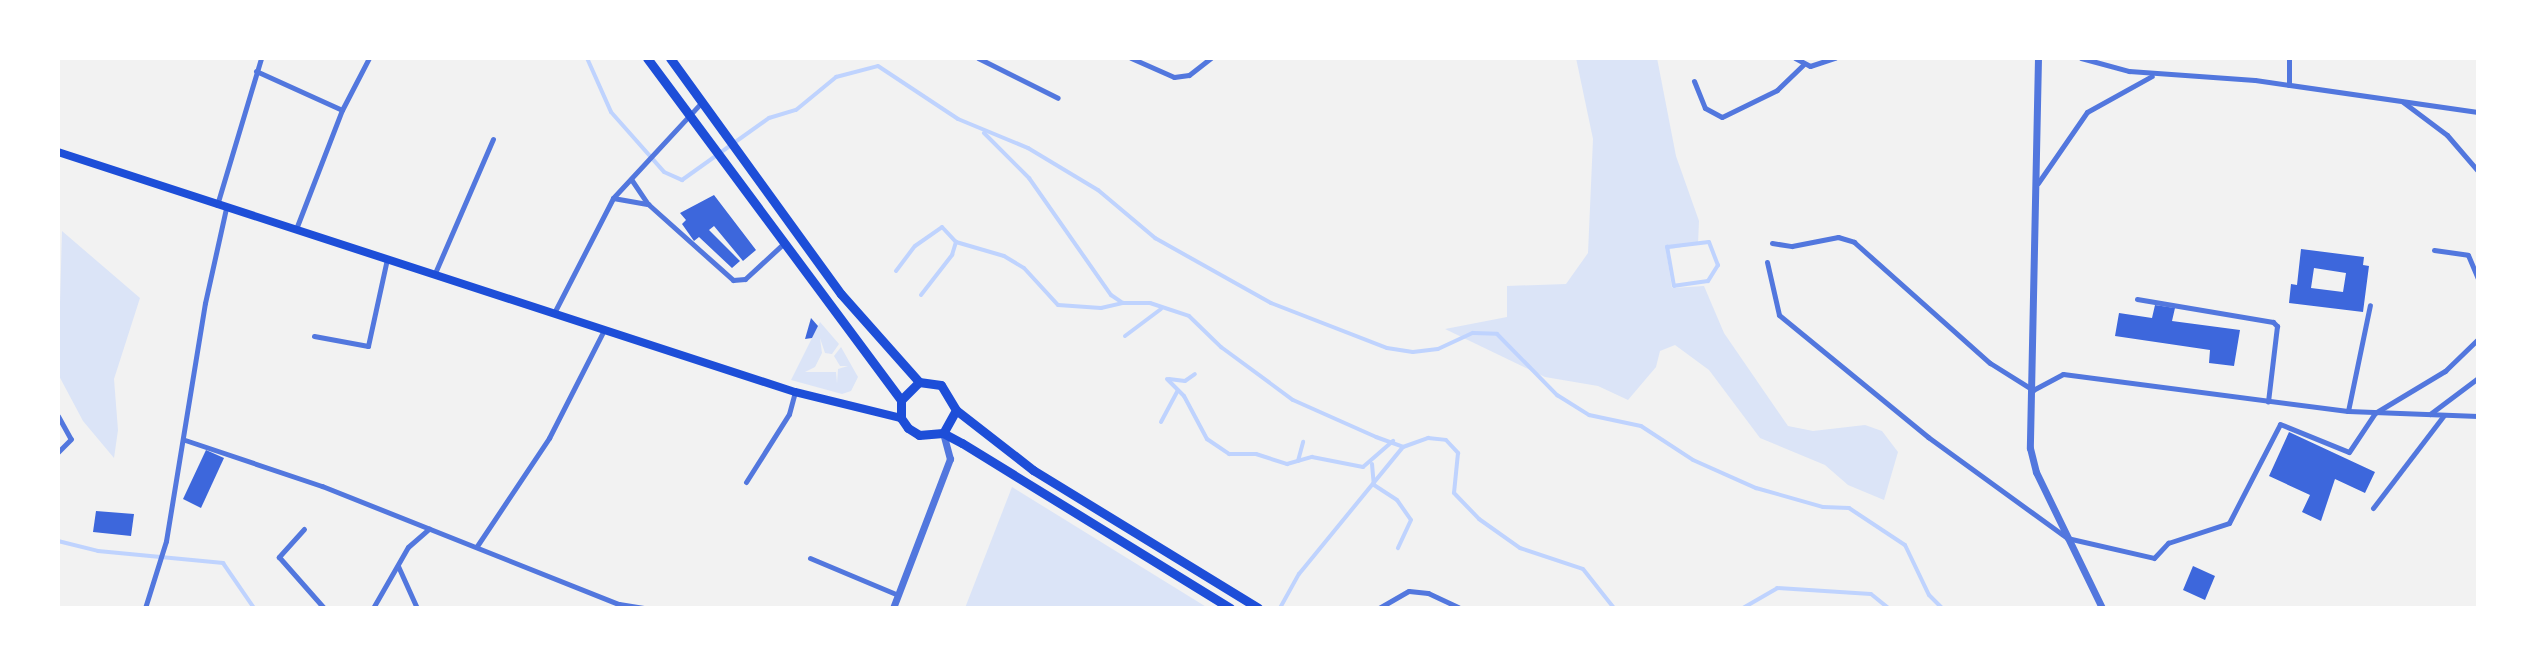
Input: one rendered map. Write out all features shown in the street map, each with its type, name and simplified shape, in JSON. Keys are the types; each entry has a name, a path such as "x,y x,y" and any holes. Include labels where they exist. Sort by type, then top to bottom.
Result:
{"main road":[{"path":"647,58 782,245 901,400 901,418"},
{"path":"672,59 841,294 919,382 941,385 952,396 956,410 1033,470 1258,608"},
{"path":"58,152 795,392 901,418 919,435 943,433 1230,608"},
{"path":"901,400 919,382"},
{"path":"943,433 956,410"}],"street":[{"path":"145,608 166,541 221,206 261,58"},
{"path":"296,230 342,110 369,58"},
{"path":"978,58 1058,98"},
{"path":"1131,58 1174,77 1189,75 1211,58"},
{"path":"1795,58 1803,65"},
{"path":"1694,81 1705,108 1722,117 1777,90 1803,65 1835,58"},
{"path":"2038,58 2038,183 2030,448 2067,538 2102,608"},
{"path":"2081,58 2157,74 2289,85 2478,112"},
{"path":"2289,58 2289,85"},
{"path":"256,71 342,110"},
{"path":"2038,183 2087,112 2157,74"},
{"path":"2400,101 2447,135 2478,171"},
{"path":"554,313 613,198 702,102"},
{"path":"435,273 493,139"},
{"path":"631,179 648,204 733,280 745,279 782,245"},
{"path":"613,198 648,204"},
{"path":"1772,243 1792,246 1838,237 1854,242 1990,363 2033,390"},
{"path":"2434,250 2468,255 2478,279"},
{"path":"314,336 368,346 388,258"},
{"path":"1767,262 1779,315 1928,437 2067,538 2154,558 2168,543 2229,523 2280,424 2349,452 2375,413 2445,371 2478,339"},
{"path":"2137,299 2277,326 2268,401"},
{"path":"2348,411 2370,305"},
{"path":"477,546 549,438 605,329"},
{"path":"2033,390 2063,374 2348,411 2478,416"},
{"path":"2429,414 2478,378"},
{"path":"746,482 789,414 795,392"},
{"path":"2373,508 2444,415"},
{"path":"58,416 71,439 58,452"},
{"path":"893,608 950,459 943,433"},
{"path":"185,440 477,546 619,606 644,608"},
{"path":"373,608 408,547 429,528"},
{"path":"304,529 279,557 324,608"},
{"path":"810,558 898,595"},
{"path":"398,566 417,608"},
{"path":"1379,608 1409,591 1428,593 1458,607"}],"shaded area":[{"path":"1576,58 1657,58 1676,156 1699,221 1698,244 1666,250 1672,288 1704,286 1724,333 1788,426 1813,431 1865,425 1882,431 1898,452 1884,500 1848,485 1825,465 1760,438 1709,370 1675,345 1660,351 1656,367 1628,400 1598,386 1545,377 1445,329 1507,317 1507,286 1566,284 1588,253 1593,139"},
{"path":"62,231 140,298 114,379 118,430 114,458 83,421 58,374"},
{"path":"820,322 839,344 832,354 825,353 820,338 822,353 815,367 805,372 836,372 837,383 838,369 848,366 840,366 834,356 841,347 858,377 851,391 842,394 791,380"},
{"path":"1012,487 1208,608 965,608"}],"building":[{"path":"714,195 756,250 743,261 714,226 709,230 740,261 732,268 699,237 694,241 682,224 686,220 680,213"},
{"path":"2301,249 2364,257 2363,265 2369,266 2363,312 2289,303 2291,284 2297,285","holes":["2314,268 2346,273 2343,292 2311,288"]},
{"path":"2155,305 2175,308 2172,321 2240,330 2234,366 2209,363 2210,350 2115,336 2119,313 2152,318"},
{"path":"811,318 818,326 812,338 805,339"},
{"path":"2289,432 2375,472 2365,493 2335,479 2321,521 2302,512 2310,495 2269,476"},
{"path":"206,450 224,458 201,508 183,499"},
{"path":"96,511 134,514 131,536 93,532"},
{"path":"2193,566 2215,576 2205,600 2183,590"}],"waterway":[{"path":"587,58 611,112 664,172 682,180 769,118 796,110 836,77 878,66 958,119 1028,148 1098,190 1155,238 1271,303 1387,348 1413,352 1438,349 1473,333 1497,334 1557,395 1589,415 1641,426 1693,460 1756,488 1823,507 1849,508 1905,545 1929,595 1942,608"},
{"path":"984,133 1029,178 1111,295 1123,303 1150,303 1189,316 1221,347 1293,400 1376,437 1403,447 1428,438 1446,440 1458,453 1454,493 1479,519 1520,548 1583,569 1614,608"},
{"path":"896,271 915,246 942,227 956,242 1004,256 1024,268 1058,305 1101,308 1123,303"},
{"path":"921,295 952,255 956,242"},
{"path":"1709,242 1718,265 1708,281 1674,286 1667,247 1709,242"},
{"path":"1125,336 1161,309"},
{"path":"1169,379 1185,381 1195,374"},
{"path":"1167,379 1184,396 1207,439 1229,454 1256,454 1287,464 1312,457 1363,467 1393,441"},
{"path":"1161,422 1178,390"},
{"path":"1298,461 1303,442"},
{"path":"1280,608 1299,574 1402,448"},
{"path":"1372,464 1374,485 1397,500 1411,520 1398,548"},
{"path":"58,541 98,551 223,563 254,608"},
{"path":"1743,608 1777,588 1871,594 1888,608"}]}
